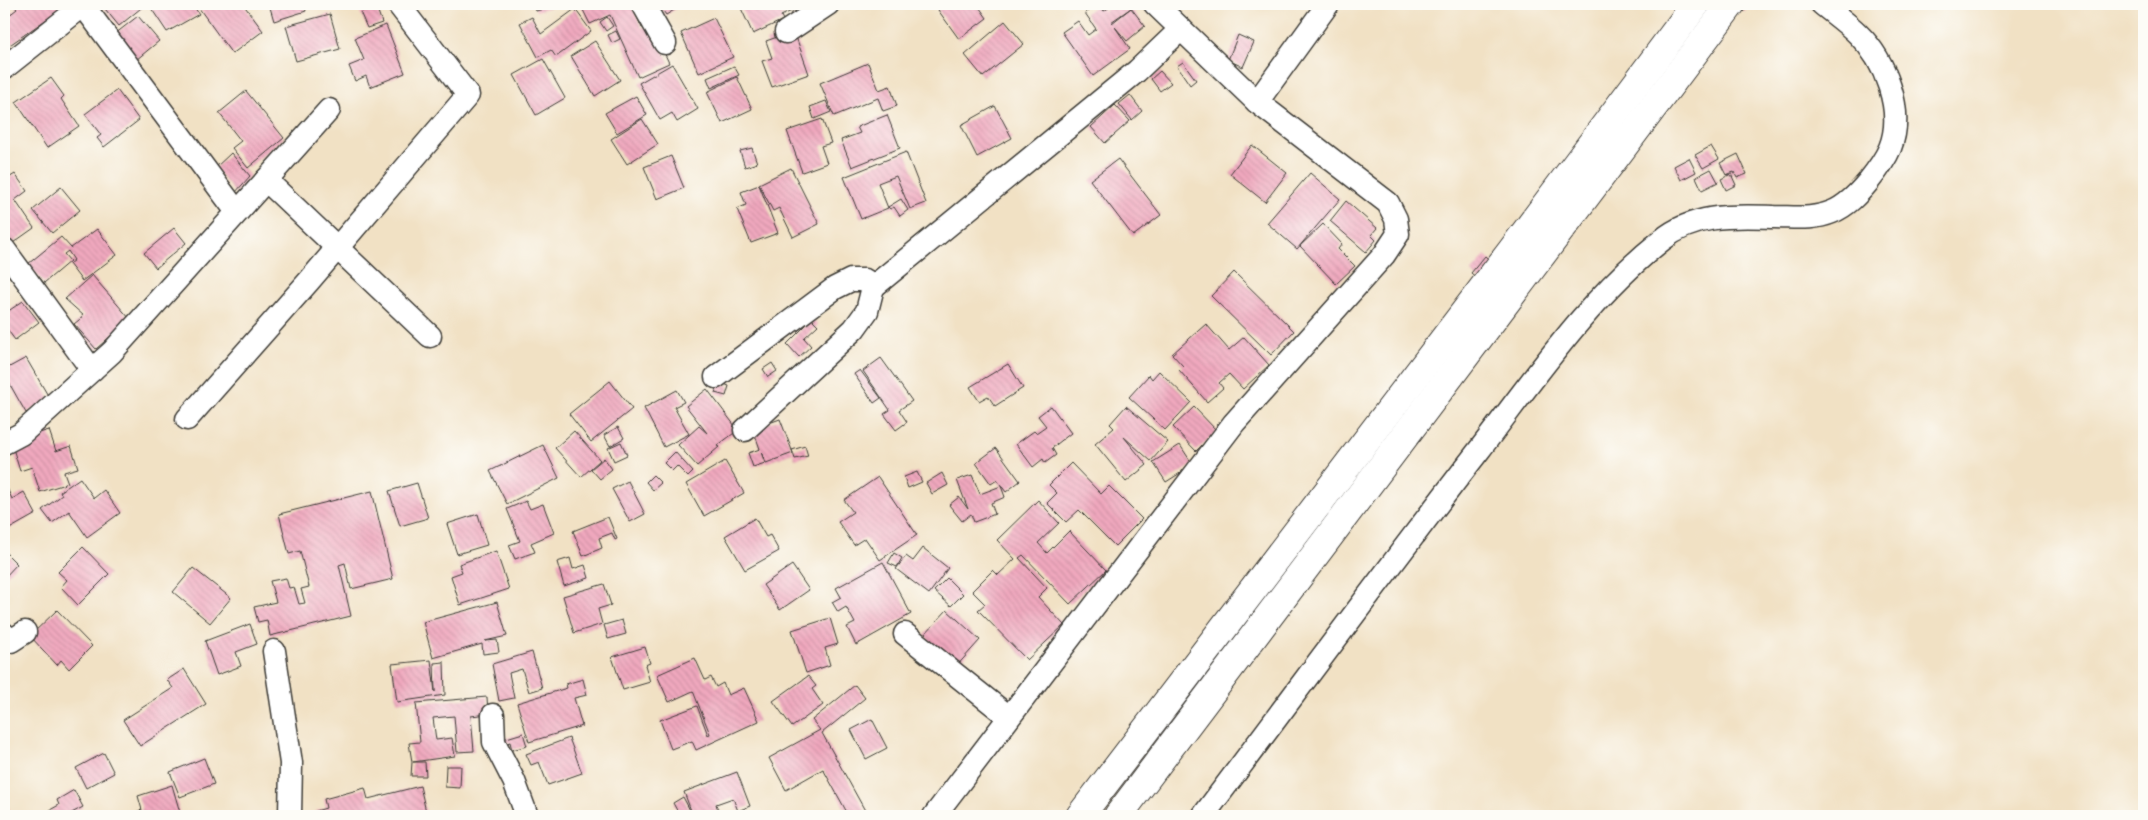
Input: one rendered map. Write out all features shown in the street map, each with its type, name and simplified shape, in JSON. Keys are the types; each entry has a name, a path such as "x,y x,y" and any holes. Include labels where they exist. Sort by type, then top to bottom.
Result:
{"highway":[{"path":"1080,816 1512,250 1696,4"},
{"path":"1118,816 1732,4"}],"street":[{"path":"4,68 84,4 237,212"},
{"path":"187,419 338,248 468,95 398,4"},
{"path":"643,4 665,43"},
{"path":"786,32 828,4"},
{"path":"934,816 1234,422 1384,255 1398,234 1396,219 1388,203 1257,102 1155,4"},
{"path":"1257,102 1328,4"},
{"path":"1203,816 1429,515 1575,326 1630,267 1664,238 1692,222 1719,217 1808,218 1834,212 1857,197 1876,172 1891,147 1896,115 1890,86 1880,64 1860,36 1822,4"},
{"path":"745,430 854,329 867,311 873,287 1137,71 1181,29"},
{"path":"4,443 21,434 112,352 329,110"},
{"path":"266,180 430,336"},
{"path":"4,249 92,370"},
{"path":"716,377 835,288 851,280 865,280 873,287"},
{"path":"905,634 1009,717"},
{"path":"274,651 291,763 290,816"},
{"path":"493,715 494,742 514,781 528,816"}],"building":[{"path":"13,4 62,4 64,7 4,49 4,9 8,16 17,9"},
{"path":"101,4 146,4 119,26"},
{"path":"156,4 192,4 199,14 167,32 151,8"},
{"path":"196,4 243,4 263,31 232,54"},
{"path":"269,4 304,4 306,11 274,21"},
{"path":"534,4 550,4 551,7 536,11"},
{"path":"580,4 619,4 621,8 631,4 642,28 651,24 669,63 638,77 610,15 590,24"},
{"path":"658,4 684,4 666,15"},
{"path":"739,4 804,5 781,16 783,20 753,34"},
{"path":"945,4 977,4 987,18 959,39 938,10"},
{"path":"1099,4 1104,11 1114,4 1128,4 1145,26 1127,41 1115,27 1130,49 1093,76 1062,32 1078,21 1088,35 1096,29 1085,13","holes":["1131,8 1112,23 1111,22"]},
{"path":"1736,4 1751,4 1744,12"},
{"path":"1791,4 1802,4 1798,9"},
{"path":"376,6 382,23 367,28 360,12"},
{"path":"575,9 591,31 556,57 551,50 538,57 520,23 532,17 541,34"},
{"path":"330,14 340,49 296,61 286,26"},
{"path":"138,16 159,41 136,60 115,34"},
{"path":"607,17 613,26 606,31 600,22"},
{"path":"714,18 733,57 699,73 681,33"},
{"path":"1005,21 1024,44 983,77 965,55"},
{"path":"386,25 405,73 370,87 366,76 355,81 349,66 364,60 355,38"},
{"path":"616,31 620,39 612,43 608,35"},
{"path":"794,31 809,74 772,87 762,61 772,58 766,41"},
{"path":"1238,35 1254,42 1243,67 1228,60"},
{"path":"595,41 620,80 595,96 571,56"},
{"path":"543,59 565,98 536,115 514,75"},
{"path":"1183,62 1196,80 1190,85 1177,66"},
{"path":"868,63 879,90 890,86 897,106 883,111 878,98 834,116 820,83"},
{"path":"672,64 698,109 677,122 672,113 660,120 639,83"},
{"path":"734,66 739,75 711,88 707,78"},
{"path":"1160,71 1171,83 1160,91 1151,79"},
{"path":"737,77 752,109 722,123 707,92"},
{"path":"51,78 64,96 61,99 79,126 47,148 16,102"},
{"path":"117,90 139,120 104,147 97,138 101,135 85,114"},
{"path":"246,91 284,138 248,168 232,148 241,141 219,113"},
{"path":"1130,95 1142,111 1132,120 1119,104"},
{"path":"636,96 647,115 617,133 605,113"},
{"path":"826,101 831,112 814,119 810,107"},
{"path":"1115,105 1130,121 1105,143 1091,127"},
{"path":"995,106 1012,138 977,157 961,125"},
{"path":"887,115 900,148 852,167 841,140 860,133 857,127"},
{"path":"642,119 658,144 627,164 611,139"},
{"path":"822,119 831,143 821,146 827,163 802,172 787,131"},
{"path":"1252,145 1287,173 1265,202 1230,174"},
{"path":"1711,146 1719,159 1703,168 1695,155"},
{"path":"752,148 757,163 745,167 740,151"},
{"path":"906,152 926,203 910,209 896,176 878,183 888,208 861,219 844,177"},
{"path":"231,153 250,176 235,193 215,168"},
{"path":"1738,154 1747,174 1737,178 1734,172 1726,175 1720,163"},
{"path":"671,156 684,188 657,199 644,167"},
{"path":"1689,158 1696,172 1681,180 1674,166"},
{"path":"1118,159 1161,215 1133,236 1090,180"},
{"path":"791,168 819,224 793,237 779,208 773,211 759,184"},
{"path":"1711,169 1718,182 1702,190 1696,177"},
{"path":"1310,173 1340,199 1297,249 1267,223"},
{"path":"15,174 27,191 15,200 34,228 10,245 4,236 4,181"},
{"path":"1731,174 1736,185 1726,190 1721,179"},
{"path":"759,185 778,233 751,243 737,209 746,205 741,192"},
{"path":"61,187 80,210 52,233 33,210"},
{"path":"901,199 908,210 900,216 894,207 890,209 888,207"},
{"path":"1346,201 1377,228 1371,235 1376,240 1366,252 1330,221"},
{"path":"1323,224 1342,244 1338,249 1355,266 1336,284 1300,246"},
{"path":"174,228 186,243 156,268 144,253"},
{"path":"97,229 117,255 82,281 69,264 74,260 68,251 64,254 70,261 44,283 28,264 61,237 71,248"},
{"path":"1485,256 1504,273 1490,289 1471,273"},
{"path":"1234,272 1294,331 1271,355 1211,296"},
{"path":"92,275 130,319 96,349 74,324 84,316 65,299"},
{"path":"23,301 39,322 15,340 4,325 4,314"},
{"path":"812,319 818,325 804,338 811,346 799,357 787,344"},
{"path":"1206,324 1229,350 1244,337 1269,365 1243,389 1229,374 1219,383 1223,388 1207,402 1179,370 1183,366 1172,354"},
{"path":"26,358 50,399 26,413 4,374 4,370"},
{"path":"881,358 912,401 899,410 907,422 896,430 884,414 890,410 863,371"},
{"path":"772,363 777,371 768,377 763,369"},
{"path":"1008,364 1023,388 995,406 988,396 979,401 970,387"},
{"path":"860,370 881,398 874,403 854,374"},
{"path":"1159,371 1191,402 1165,430 1129,397 1149,375 1152,379"},
{"path":"610,381 632,409 591,442 569,414"},
{"path":"719,382 729,386 726,396 715,393"},
{"path":"707,389 738,430 717,446 719,447 697,466 678,445 699,426 707,433 686,406"},
{"path":"677,390 684,402 674,407 689,434 664,447 644,408"},
{"path":"1051,406 1071,433 1052,448 1056,455 1045,463 1043,459 1033,467 1016,444 1034,431 1036,433 1046,426 1038,416"},
{"path":"1126,406 1168,442 1151,461 1124,437 1147,465 1126,482 1095,444 1114,428 1110,424"},
{"path":"1194,407 1217,431 1196,451 1173,427"},
{"path":"780,419 793,453 766,463 761,452 765,463 753,467 748,453 760,449 753,429"},
{"path":"618,427 624,438 610,446 604,435"},
{"path":"49,430 56,451 71,446 78,468 64,472 68,483 40,492 32,467 20,471 11,442"},
{"path":"574,431 600,460 581,477 555,448"},
{"path":"621,442 627,455 614,461 608,448"},
{"path":"543,445 559,478 507,504 490,471"},
{"path":"1180,445 1193,465 1166,482 1153,462"},
{"path":"805,446 808,456 795,459 792,450"},
{"path":"996,448 1020,481 1006,492 997,480 991,484 976,463"},
{"path":"675,452 693,472 688,477 677,466 672,471 664,463"},
{"path":"604,458 612,469 600,479 591,469"},
{"path":"725,461 744,493 704,516 686,484"},
{"path":"1071,463 1101,494 1109,486 1142,519 1115,546 1079,510 1066,522 1047,503 1057,493 1049,485"},
{"path":"917,472 922,482 908,488 904,477"},
{"path":"942,473 948,485 932,494 926,483"},
{"path":"653,475 661,483 653,490 646,482"},
{"path":"972,475 980,494 1001,486 1005,497 991,503 995,514 974,522 971,514 962,521 949,505 959,497 968,509 957,480"},
{"path":"878,477 917,535 880,560 865,538 854,545 838,522 853,512 844,500"},
{"path":"80,478 94,498 104,490 120,513 87,537 69,511 52,523 42,510 62,495 60,492"},
{"path":"628,481 645,514 630,522 612,489"},
{"path":"417,483 428,518 400,526 389,491"},
{"path":"7,488 12,499 24,492 36,514 4,532 4,490"},
{"path":"372,491 393,579 351,589 345,563 339,565 351,616 270,636 267,620 258,622 254,607 276,602 270,581 286,578 289,588 294,587 299,604 305,603 301,589 309,587 300,551 289,554 279,514"},
{"path":"1038,500 1059,523 1038,543 1047,553 1069,531 1106,570 1070,604 1023,555 1019,558 1047,588 1038,597 1064,625 1027,660 978,610 985,604 972,591 993,570 998,575 1015,559 997,540"},
{"path":"526,501 530,509 543,504 554,533 531,543 535,552 515,559 509,545 520,541 507,509"},
{"path":"478,514 487,545 457,554 447,524"},
{"path":"608,517 617,539 615,540 612,533 599,538 602,548 583,556 573,531"},
{"path":"755,518 766,537 770,535 779,551 745,570 725,536"},
{"path":"83,547 109,574 78,605 61,587 67,580 58,572"},
{"path":"923,548 948,568 929,594 896,569 906,556 913,561"},
{"path":"4,551 17,564 4,578"},
{"path":"496,551 509,589 460,605 451,576 462,572 459,564"},
{"path":"894,553 902,558 897,567 888,563"},
{"path":"570,558 573,569 585,565 589,578 564,586 557,562"},
{"path":"883,562 911,614 856,645 847,627 855,623 846,607 838,612 832,602 841,597 836,588"},
{"path":"792,565 809,590 780,610 763,585"},
{"path":"193,568 231,598 210,623 173,592"},
{"path":"947,578 963,594 951,606 934,591"},
{"path":"604,584 611,605 598,609 602,624 574,633 563,596"},
{"path":"497,602 507,636 485,641 497,640 499,652 483,654 482,644 433,658 423,622"},
{"path":"57,610 92,646 69,669 61,660 57,665 30,636"},
{"path":"947,610 980,640 954,669 924,635"},
{"path":"830,618 838,644 825,648 830,665 806,673 792,630"},
{"path":"622,620 626,634 608,639 604,625"},
{"path":"250,624 257,644 236,652 241,666 217,675 205,641"},
{"path":"645,647 650,663 645,665 650,682 623,690 612,657"},
{"path":"532,652 542,688 529,692 522,669 509,673 514,698 499,701 492,664"},
{"path":"695,658 705,680 711,677 716,687 723,683 728,695 744,688 759,721 696,750 692,741 671,749 660,720 697,706 708,735 710,734 693,691 669,702 657,675"},
{"path":"431,660 435,692 434,663 444,662 445,695 397,702 392,664"},
{"path":"184,669 206,704 140,746 123,720 173,688 167,680"},
{"path":"808,676 816,686 812,689 823,705 792,727 773,701"},
{"path":"583,679 587,695 574,698 582,726 529,742 517,703 567,688 566,684"},
{"path":"855,685 865,698 822,733 868,816 849,816 823,769 786,790 769,758 820,730 812,720"},
{"path":"487,697 488,714 471,716 474,751 457,752 454,716 433,718 436,740 452,738 455,756 413,762 425,762 426,776 411,776 412,762 409,743 420,742 416,703"},
{"path":"872,719 887,748 866,759 851,730"},
{"path":"523,733 527,746 512,750 510,742 501,745 500,740"},
{"path":"569,738 582,773 548,785 539,762 531,765 526,754"},
{"path":"104,753 114,773 86,788 76,768"},
{"path":"204,758 214,784 180,797 170,772"},
{"path":"446,766 461,766 460,788 445,787"},
{"path":"737,772 750,806 738,811 733,798 716,804 720,816 693,816 684,792"},
{"path":"172,785 181,816 122,816 142,810 138,796"},
{"path":"420,786 427,816 317,816 316,811 326,808 324,799 365,788 368,799"},
{"path":"74,790 83,807 66,816 53,816 50,810 59,805 57,800"},
{"path":"4,796 12,816 4,816"},
{"path":"683,797 693,816 680,816 673,803"}]}
